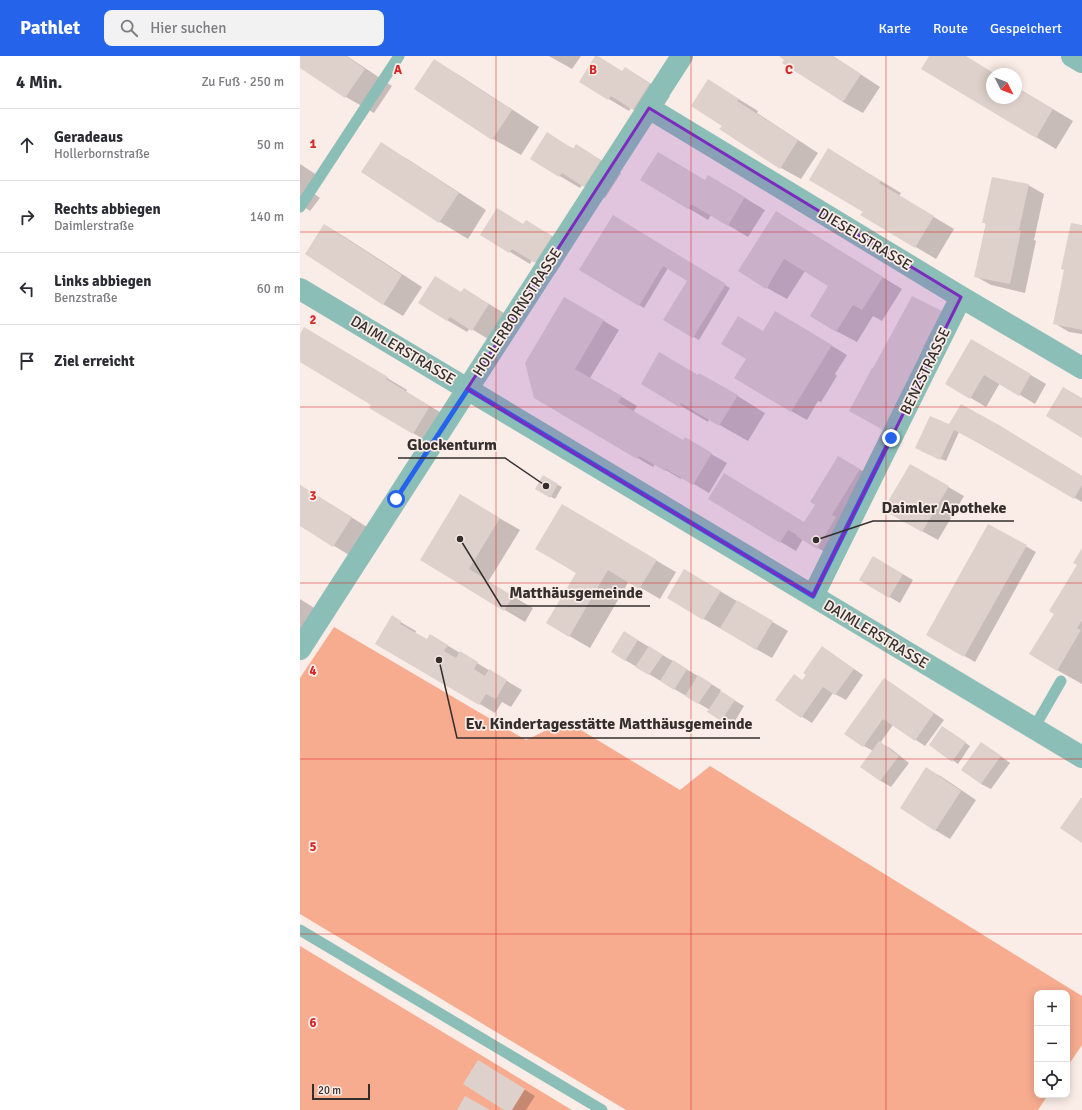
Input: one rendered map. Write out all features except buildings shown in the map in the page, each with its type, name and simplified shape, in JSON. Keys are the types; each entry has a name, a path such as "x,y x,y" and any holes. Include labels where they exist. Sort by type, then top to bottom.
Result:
{"street":[{"name":"HOLLERBORNSTRASSE","path":"300,649 682,56"},
{"path":"1072,56 1082,62"},
{"name":"DIESELSTRASSE","path":"649,108 962,297 1080,363"},
{"name":"DAIMLERSTRASSE","path":"300,289 1082,757"},
{"name":"BENZSTRASSE","path":"813,596 962,297"}],"lane":[{"path":"300,207 399,56"},
{"path":"1034,728 1061,681"},
{"path":"300,930 602,1110"}],"highlighted area":[{"path":"649,108 961,297 813,596 467,389"}],"shaded area":[{"path":"334,627 526,740 566,721 680,790 710,766 1082,996 1082,1045 1070,1063 1070,990 1034,990 1034,1098 1046,1098 1038,1110 626,1110 300,914 300,678"},
{"path":"300,946 572,1110 300,1110"}],"place":[{"name":"Glockenturm","path":"546,486"},
{"name":"Matthäusgemeinde","path":"460,539"},
{"name":"Daimler Apotheke","path":"816,540"},
{"name":"Ev. Kindertagesstätte Matthäusgemeinde","path":"439,660"}],"route":[{"path":"396,499 468,389 813,596 891,438"}]}
